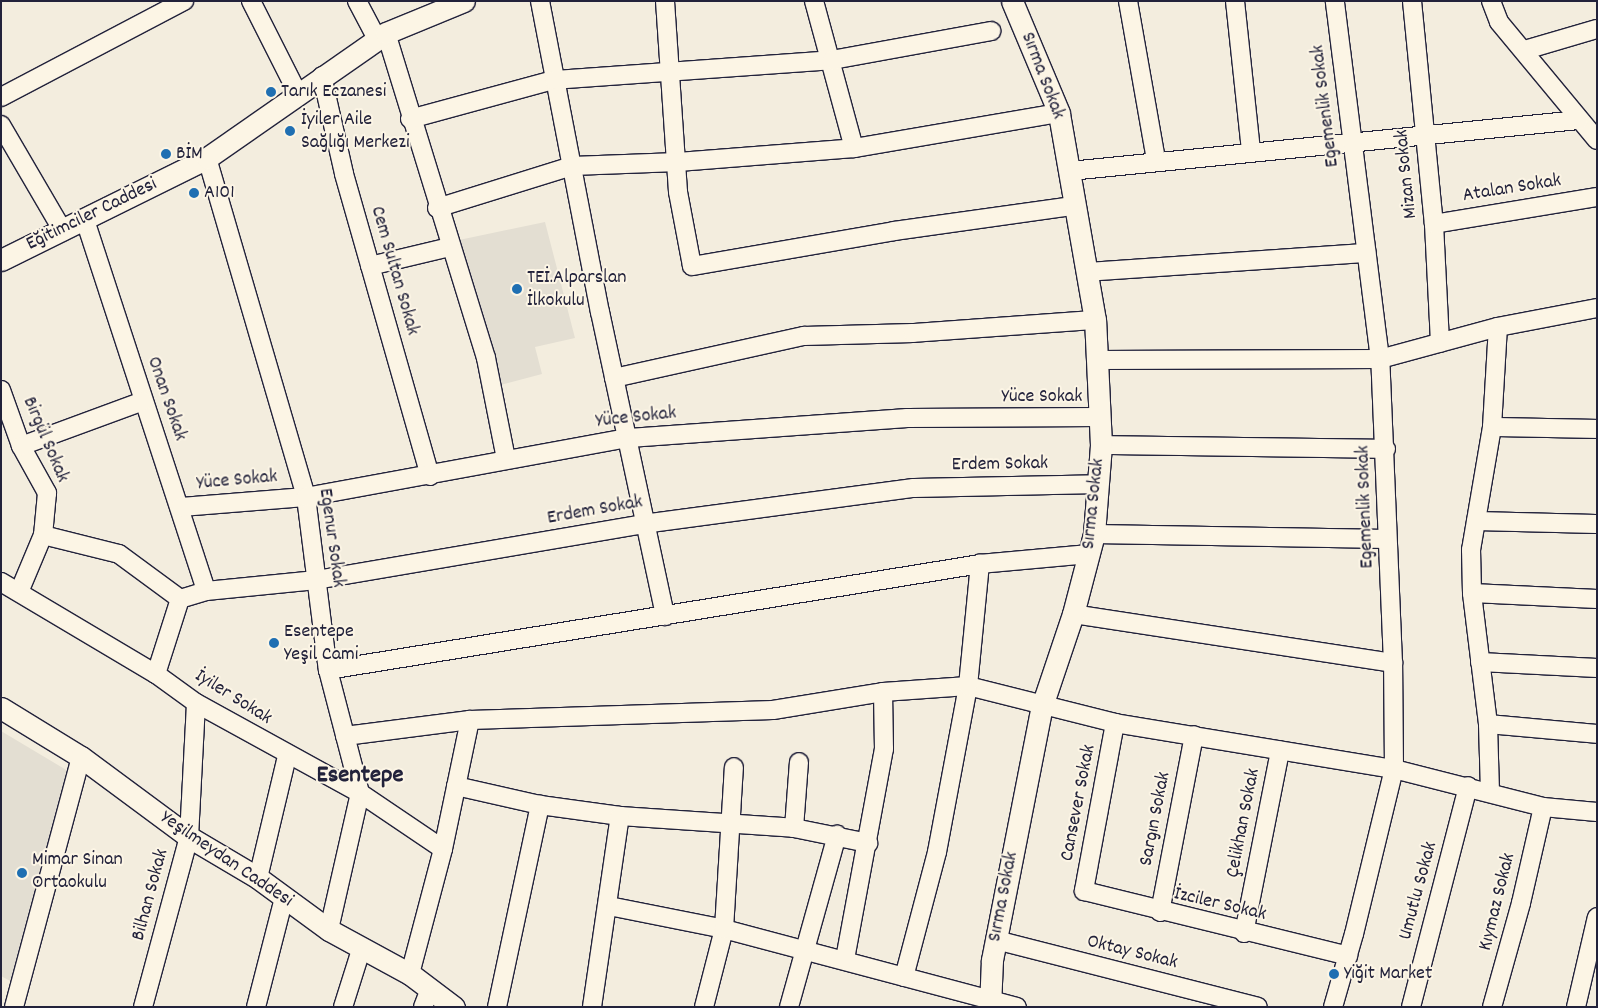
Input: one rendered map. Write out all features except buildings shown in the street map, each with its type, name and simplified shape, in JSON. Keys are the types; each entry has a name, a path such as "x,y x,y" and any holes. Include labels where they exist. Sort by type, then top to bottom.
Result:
{"street":[{"path":"1,97 184,1"},
{"path":"252,1 297,92"},
{"path":"358,1 381,36 410,119 486,358 506,459"},
{"path":"540,1 614,378 629,438 643,524 665,616"},
{"path":"664,1 678,162 678,192 692,266 894,231 1073,206"},
{"path":"814,1 832,60 854,148"},
{"name":"Sırma Sokak","path":"989,1002 996,940 1042,706 1073,614 1094,534 1099,484 1100,445 1095,320 1073,206 1070,171 1059,113 1012,1"},
{"path":"1128,1 1156,160"},
{"path":"1235,1 1251,151"},
{"name":"Egemenlik Sokak","path":"1333,1007 1348,956 1394,769 1393,663 1387,538 1386,449 1380,359 1335,1"},
{"name":"Mizan Sokak","path":"1412,1 1434,224 1440,344"},
{"path":"1491,1 1499,22 1525,50 1578,120 1597,140"},
{"name":"Eğitimciler Caddesi","path":"1,260 63,231 207,158 297,92 381,36 458,2"},
{"path":"1525,50 1597,29"},
{"path":"410,119 554,80 670,70 832,60 991,31"},
{"name":"Cem Sultan Sokak","path":"322,76 344,174 430,476"},
{"path":"437,208 572,166 678,162 854,148 1059,113"},
{"path":"1070,171 1156,160 1425,137 1578,120"},
{"path":"1,126 63,231"},
{"name":"Egenur Sokak","path":"207,158 306,497 328,670 360,793 329,930"},
{"name":"Atalan Sokak","path":"1434,224 1597,197"},
{"name":"Onan Sokak","path":"85,220 143,401 181,507 206,591"},
{"path":"370,266 450,247"},
{"path":"1086,272 1366,253"},
{"path":"1098,360 1380,359 1498,327 1597,308"},
{"path":"614,378 804,336 913,333 1095,320"},
{"path":"1490,792 1488,724 1472,593 1471,550 1492,427 1498,327"},
{"name":"Birgül Sokak","path":"1,390 21,446 47,493 43,535 19,592"},
{"path":"21,446 143,401"},
{"name":"Yüce Sokak","path":"181,507 306,497 430,476 506,459 629,438 907,418 1100,418"},
{"path":"1492,427 1597,428"},
{"path":"1100,445 1386,449"},
{"name":"Erdem Sokak","path":"180,599 206,591 316,580 643,524 914,488 1099,484"},
{"path":"1476,521 1597,524"},
{"path":"1094,534 1387,538"},
{"path":"43,535 118,554 180,599 156,674"},
{"path":"328,670 980,564 1089,554"},
{"path":"904,977 937,852 968,686 980,564"},
{"name":"İyiler Sokak","path":"1,582 156,674 196,703 287,756 360,793 443,849"},
{"path":"1472,593 1597,599"},
{"path":"1073,614 1393,663"},
{"path":"1480,662 1597,668"},
{"path":"344,736 470,720 773,710 883,692 968,686 1115,723 1394,769 1468,786 1543,807 1597,812"},
{"path":"845,959 884,750 883,692"},
{"name":"Bilhan Sokak","path":"143,1007 189,837 196,703"},
{"name":"Yeşilmeydan Caddesi","path":"1,708 81,757 189,837 258,878 329,930 361,950 410,974 426,999 454,1007"},
{"path":"410,974 443,849 470,720"},
{"name":"Cansever Sokak","path":"1084,891 1115,723"},
{"path":"1488,724 1597,734"},
{"name":"Sargın Sokak","path":"1160,912 1194,735"},
{"name":"Çelikhan Sokak","path":"1244,933 1280,751"},
{"path":"258,878 287,756"},
{"path":"10,1000 81,757"},
{"path":"794,828 800,762"},
{"path":"704,1007 724,929 734,767"},
{"path":"456,786 540,805 620,816 794,828 837,835 868,843"},
{"name":"Umutlu Sokak","path":"1411,1007 1468,786"},
{"path":"497,1007 540,805"},
{"name":"Kıymaz Sokak","path":"1492,1007 1521,903 1543,807"},
{"path":"592,1007 609,906 620,816"},
{"path":"789,1007 837,835"},
{"name":"İzciler Sokak","path":"1084,891 1244,933 1348,956"},
{"path":"256,1007 284,898"},
{"path":"609,906 724,929 806,949 989,1002 1017,1007"},
{"path":"1576,1007 1597,917"},
{"name":"Oktay Sokak","path":"996,940 1219,1002 1258,1007"},
{"path":"343,1007 361,950"}],"shaded area":[{"name":"TEİ.Alparslan İlkokulu","path":"545,222 575,338 535,347 542,374 500,385 459,240"},
{"name":"Mimar Sinan Ortaokulu","path":"1,731 68,771 14,983 1,976"}],"place":[{"name":"Tarık Eczanesi","path":"271,92"},
{"name":"İyiler Aile Sağlığı Merkezi","path":"290,131"},
{"name":"BİM","path":"166,154"},
{"name":"A101","path":"194,193"},
{"name":"TEİ.Alparslan İlkokulu","path":"517,289"},
{"name":"Esentepe Yeşil Cami","path":"274,643"},
{"name":"Mimar Sinan Ortaokulu","path":"22,873"},
{"name":"Yiğit Market","path":"1334,974"}],"district":[{"name":"Esentepe","path":"360,776"}]}
